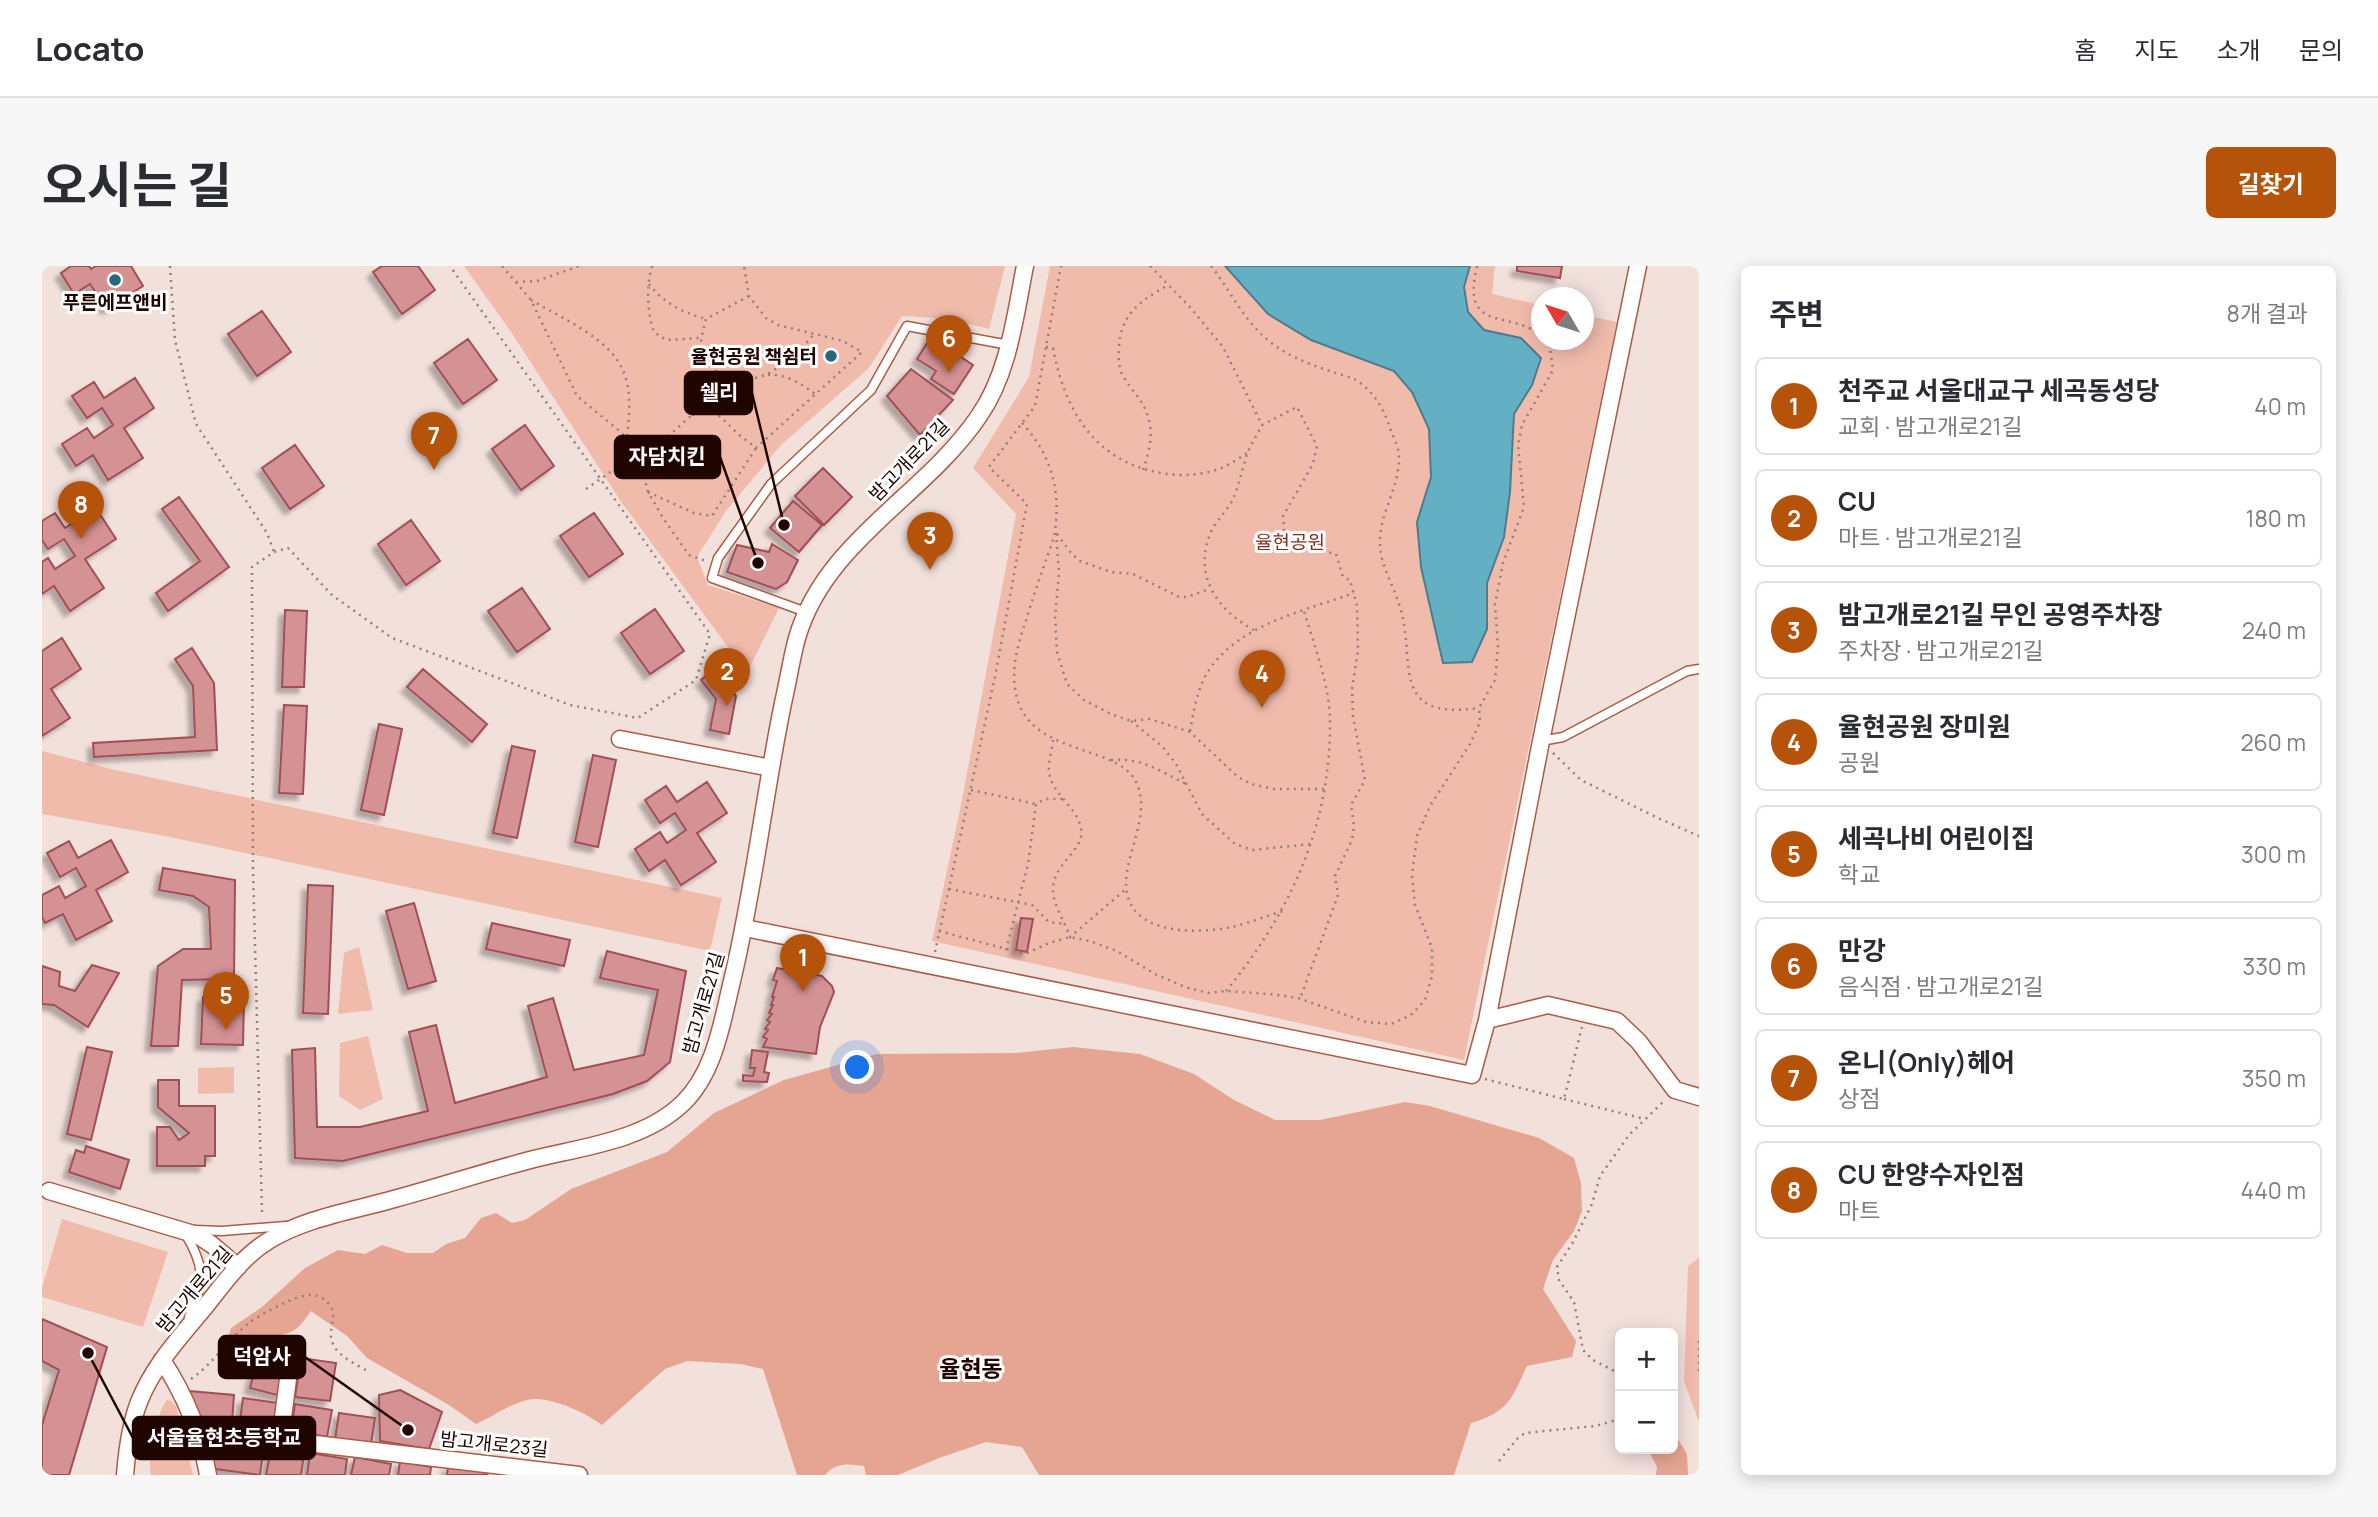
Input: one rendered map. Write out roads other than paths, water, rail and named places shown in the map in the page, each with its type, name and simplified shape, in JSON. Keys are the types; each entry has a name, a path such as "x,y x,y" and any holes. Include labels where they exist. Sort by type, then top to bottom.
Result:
{"street":[{"name":"밤고개로21길","path":"125,1475 131,1428 139,1403 162,1360 238,1267 265,1243 308,1223 610,1140 664,1119 687,1100 701,1081 718,1041 745,928 771,768 797,640 806,612 818,588 844,554 948,454 980,416 996,386 1009,345 1025,266"},
{"path":"745,928 1472,1075 1487,1020 1638,266"},
{"path":"620,739 771,768"},
{"path":"1487,1020 1548,1005 1617,1021 1639,1042 1675,1090 1699,1097"},
{"path":"49,1191 183,1230 211,1244 238,1267"},
{"path":"162,1360 180,1387 196,1430 208,1475"},
{"path":"280,1440 290,1364"},
{"name":"밤고개로23길","path":"196,1430 280,1440 437,1467 579,1475"}],"lane":[{"path":"806,612 712,578 718,558 771,484 871,390 907,326 1009,345"},
{"path":"1541,741 1563,737 1687,671 1699,669"},
{"path":"183,1333 199,1294 202,1279 197,1256 183,1230 269,1228 308,1223"}],"water":[{"path":"1225,266 1470,266 1464,287 1468,312 1484,330 1521,338 1541,358 1532,385 1514,414 1510,492 1504,537 1487,583 1487,629 1472,662 1443,663 1421,567 1417,522 1431,477 1429,429 1412,392 1394,371 1311,340 1268,314"}],"place":[{"name":"푸른에프앤비","path":"115,280"},
{"name":"율현공원 책쉼터","path":"831,356"},
{"name":"만강","path":"949,373"},
{"name":"온니(Only)헤어","path":"434,470"},
{"name":"쉘리","path":"784,525"},
{"name":"CU 한양수자인점","path":"81,539"},
{"name":"자담치킨","path":"758,563"},
{"name":"밤고개로21길 무인 공영주차장","path":"930,570"},
{"name":"CU","path":"727,706"},
{"name":"율현공원 장미원","path":"1262,708"},
{"name":"천주교 서울대교구 세곡동성당","path":"803,992"},
{"name":"세곡나비 어린이집","path":"226,1030"},
{"name":"서울율현초등학교","path":"88,1353"},
{"name":"덕암사","path":"408,1430"}],"district":[{"name":"율현동","path":"971,1369"}],"park label":[{"name":"율현공원","path":"1290,542"}]}
